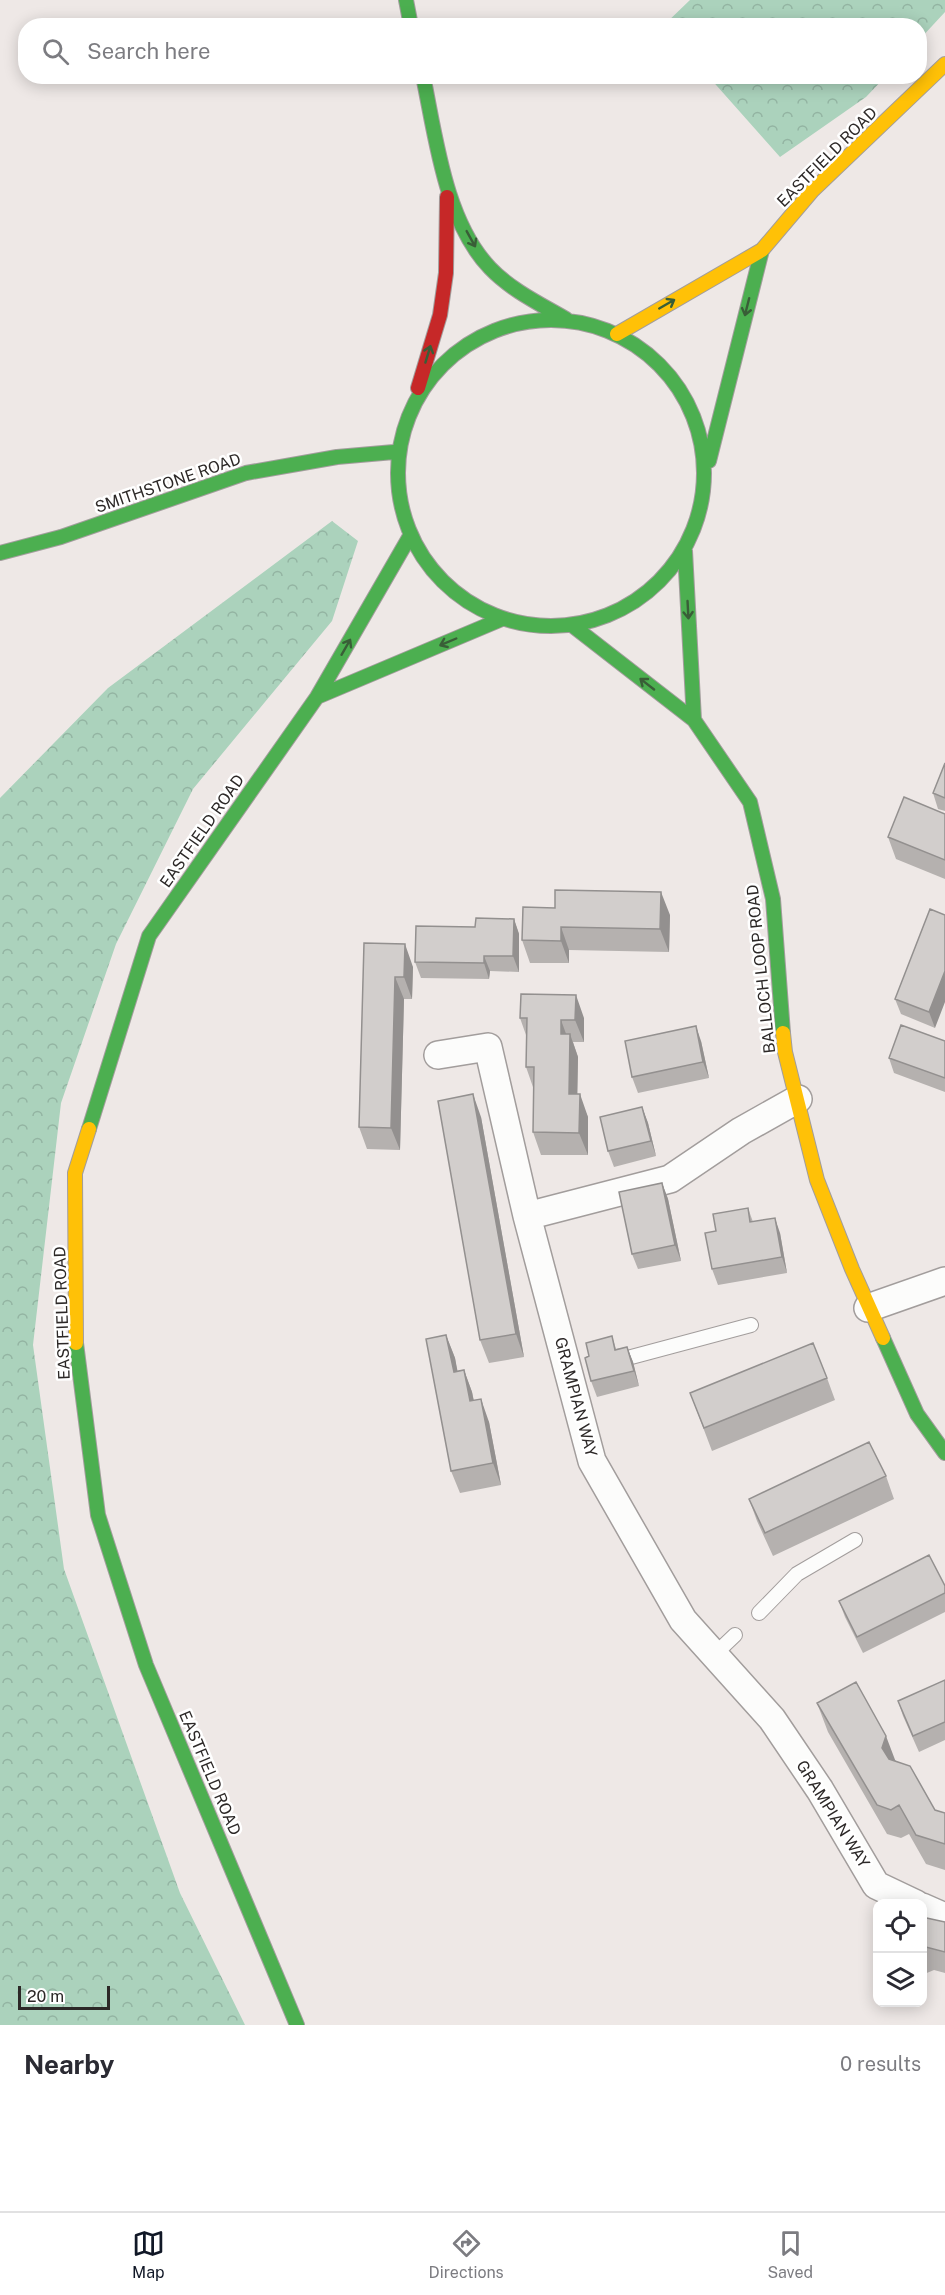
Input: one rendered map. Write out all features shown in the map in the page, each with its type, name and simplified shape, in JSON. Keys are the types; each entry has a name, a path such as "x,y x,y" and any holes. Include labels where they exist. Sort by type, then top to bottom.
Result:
{"main road":[{"path":"406,0 409,18"},
{"name":"EASTFIELD ROAD","path":"927,81 945,64"},
{"path":"425,84 447,186 459,217 483,260 504,280 566,319"},
{"name":"EASTFIELD ROAD","path":"617,334 762,250 812,191 924,84"},
{"path":"411,410 422,389 456,352 498,328 566,319 587,323 617,334 654,357 674,380 700,432 706,472 702,507 685,551 656,587 628,607 573,626 502,619 463,599 431,570 410,536 398,491 394,452 411,410 440,315 446,273 447,186"},
{"name":"EASTFIELD ROAD","path":"706,472 762,250"},
{"name":"SMITHSTONE ROAD","path":"0,553 61,537 246,473 337,457 394,452"},
{"name":"EASTFIELD ROAD","path":"297,2025 146,1665 98,1515 76,1347 75,1173 149,936 317,697 410,536"},
{"name":"SMITHSTONE ROAD","path":"0,547 61,537"},
{"path":"685,551 694,720"},
{"path":"317,697 502,619"},
{"name":"BALLOCH LOOP ROAD","path":"573,626 694,720 750,802 773,898 785,1052 817,1180 868,1308 917,1414 945,1453"}],"street":[{"name":"GRAMPIAN WAY","path":"438,1055 488,1047 527,1216 577,1371 592,1461 683,1620 772,1719 820,1790 876,1885 905,1899"},
{"path":"527,1216 670,1179 741,1131 798,1099"},
{"path":"868,1308 945,1281"},
{"path":"927,1909 945,1917"}],"lane":[{"path":"620,1360 751,1325"},
{"path":"759,1613 797,1574 855,1540"},
{"path":"714,1655 735,1635"}],"green space":[{"path":"690,0 945,0 945,12 927,31 927,18 671,18"},
{"path":"715,84 878,84 866,97 780,157"},
{"path":"332,521 358,541 332,621 193,789 116,944 61,1103 33,1345 64,1569 180,1893 245,2025 0,2025 0,798 108,688"}],"building":[{"path":"945,763 945,798 933,793"},
{"path":"904,797 945,814 945,860 888,837"},
{"path":"555,890 661,892 660,929 561,927 561,941 522,940 523,907 555,908"},
{"path":"930,909 945,915 945,971 929,1012 895,999"},
{"path":"476,918 514,919 513,956 484,956 484,963 415,962 416,926 475,927"},
{"path":"364,943 405,944 404,977 395,977 391,1128 359,1127"},
{"path":"521,994 576,995 575,1020 561,1020 561,1034 570,1034 569,1094 580,1094 579,1133 533,1132 534,1067 526,1067 527,1018 520,1018"},
{"path":"901,1025 945,1041 945,1078 889,1058"},
{"path":"696,1026 703,1062 632,1077 625,1041"},
{"path":"473,1094 516,1334 480,1340 438,1101"},
{"path":"642,1107 651,1141 608,1151 600,1117"},
{"path":"662,1183 675,1245 632,1254 619,1192"},
{"path":"748,1208 750,1222 775,1218 782,1257 712,1269 705,1233 716,1231 713,1214"},
{"path":"446,1335 454,1372 464,1370 470,1401 481,1399 493,1463 451,1471 426,1339"},
{"path":"612,1336 615,1350 627,1347 634,1371 591,1381 585,1358 589,1356 586,1343"},
{"path":"813,1343 827,1378 704,1428 690,1393"},
{"path":"869,1442 886,1476 765,1533 749,1499"},
{"path":"929,1555 945,1586 945,1593 857,1637 839,1601"},
{"path":"945,1680 945,1722 913,1736 898,1701"},
{"path":"856,1682 886,1736 882,1748 889,1759 910,1766 935,1810 945,1813 945,1844 916,1835 899,1805 891,1810 877,1805 817,1703"},
{"path":"927,1918 945,1922 945,1952 927,1947"}],"traffic: fast":[{"path":"406,0 409,18"},
{"path":"425,84 444,178 462,227 475,249 490,268 507,283 566,319"},
{"path":"709,461 762,250"},
{"path":"551,320 581,323 610,331 636,346 659,365 678,388 693,414 701,443 704,473 701,503 693,532 678,558 659,581 636,600 610,615 581,623 551,626 521,623 492,615 466,600 443,581 424,558 409,532 401,503 398,473 401,443 409,414 424,388 443,365 466,346 492,331 521,323 551,320"},
{"path":"0,553 61,537 246,473 337,457 394,452"},
{"path":"89,1129 149,936 317,697 410,536"},
{"path":"685,551 694,720"},
{"path":"317,697 502,619"},
{"path":"573,626 694,720 750,802 773,899 783,1033"},
{"path":"883,1338 917,1414 945,1453"},
{"path":"76,1343 98,1515 146,1665 297,2025"}],"traffic: slow":[{"path":"927,81 945,64"},
{"path":"617,334 762,250 812,191 924,84"},
{"path":"783,1033 785,1052 817,1180 852,1269 883,1338"},
{"path":"76,1343 75,1173 89,1129"}],"traffic: jam":[{"path":"418,388 440,315 446,273 447,197"}]}
